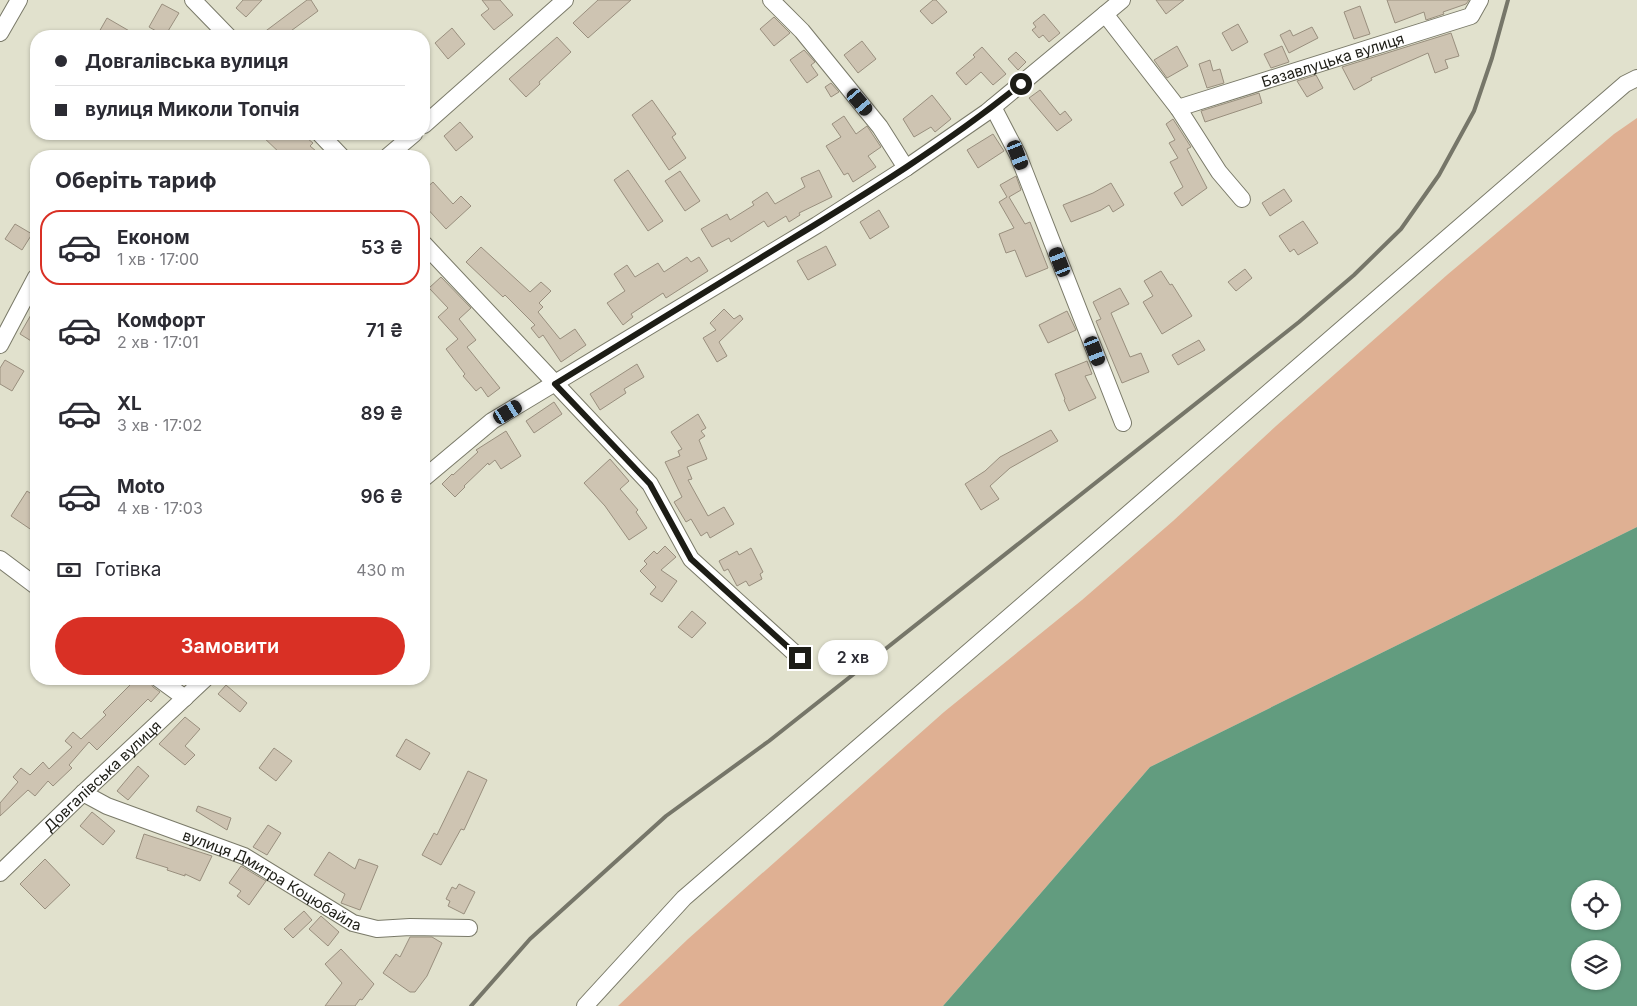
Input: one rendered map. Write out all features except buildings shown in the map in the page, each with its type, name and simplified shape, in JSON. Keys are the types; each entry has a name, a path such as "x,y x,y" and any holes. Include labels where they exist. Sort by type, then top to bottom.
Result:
{"street":[{"path":"0,33 19,0"},
{"path":"192,0 222,30"},
{"path":"430,120 565,0"},
{"path":"771,0 802,31 880,127 906,168"},
{"name":"Базавлуцька вулиця","path":"1178,108 1471,16 1480,0"},
{"path":"430,473 492,421 906,168 993,107 1120,1"},
{"path":"1105,14 1178,108 1219,172 1242,200"},
{"path":"584,1006 684,898 1618,90 1637,78"},
{"path":"993,107 1018,155 1123,423"},
{"path":"326,140 335,150"},
{"path":"395,150 407,140"},
{"path":"430,250 650,484 691,559 800,658"},
{"path":"0,345 30,288"},
{"path":"0,559 30,577"},
{"path":"167,685 185,698"},
{"name":"Довгалівська вулиця","path":"3,866 199,685"},
{"name":"вулиця Дмитра Коцюбайла","path":"83,793 107,806 244,856 353,922 377,928 469,928"}],"shaded area":[{"path":"1637,118 1637,527 1150,767 943,1006 618,1006 688,939 944,712 1082,600 1173,521 1276,426 1447,275 1614,134"},
{"path":"1637,527 1637,1006 943,1006 1150,767"}],"railway":[{"path":"471,1006 530,939 666,816 769,741 1299,322 1354,275 1401,229 1439,175 1474,111 1492,58 1508,0"}],"route":[{"path":"800,658 691,559 650,484 555,384 906,168 987,112 1021,84"}]}
